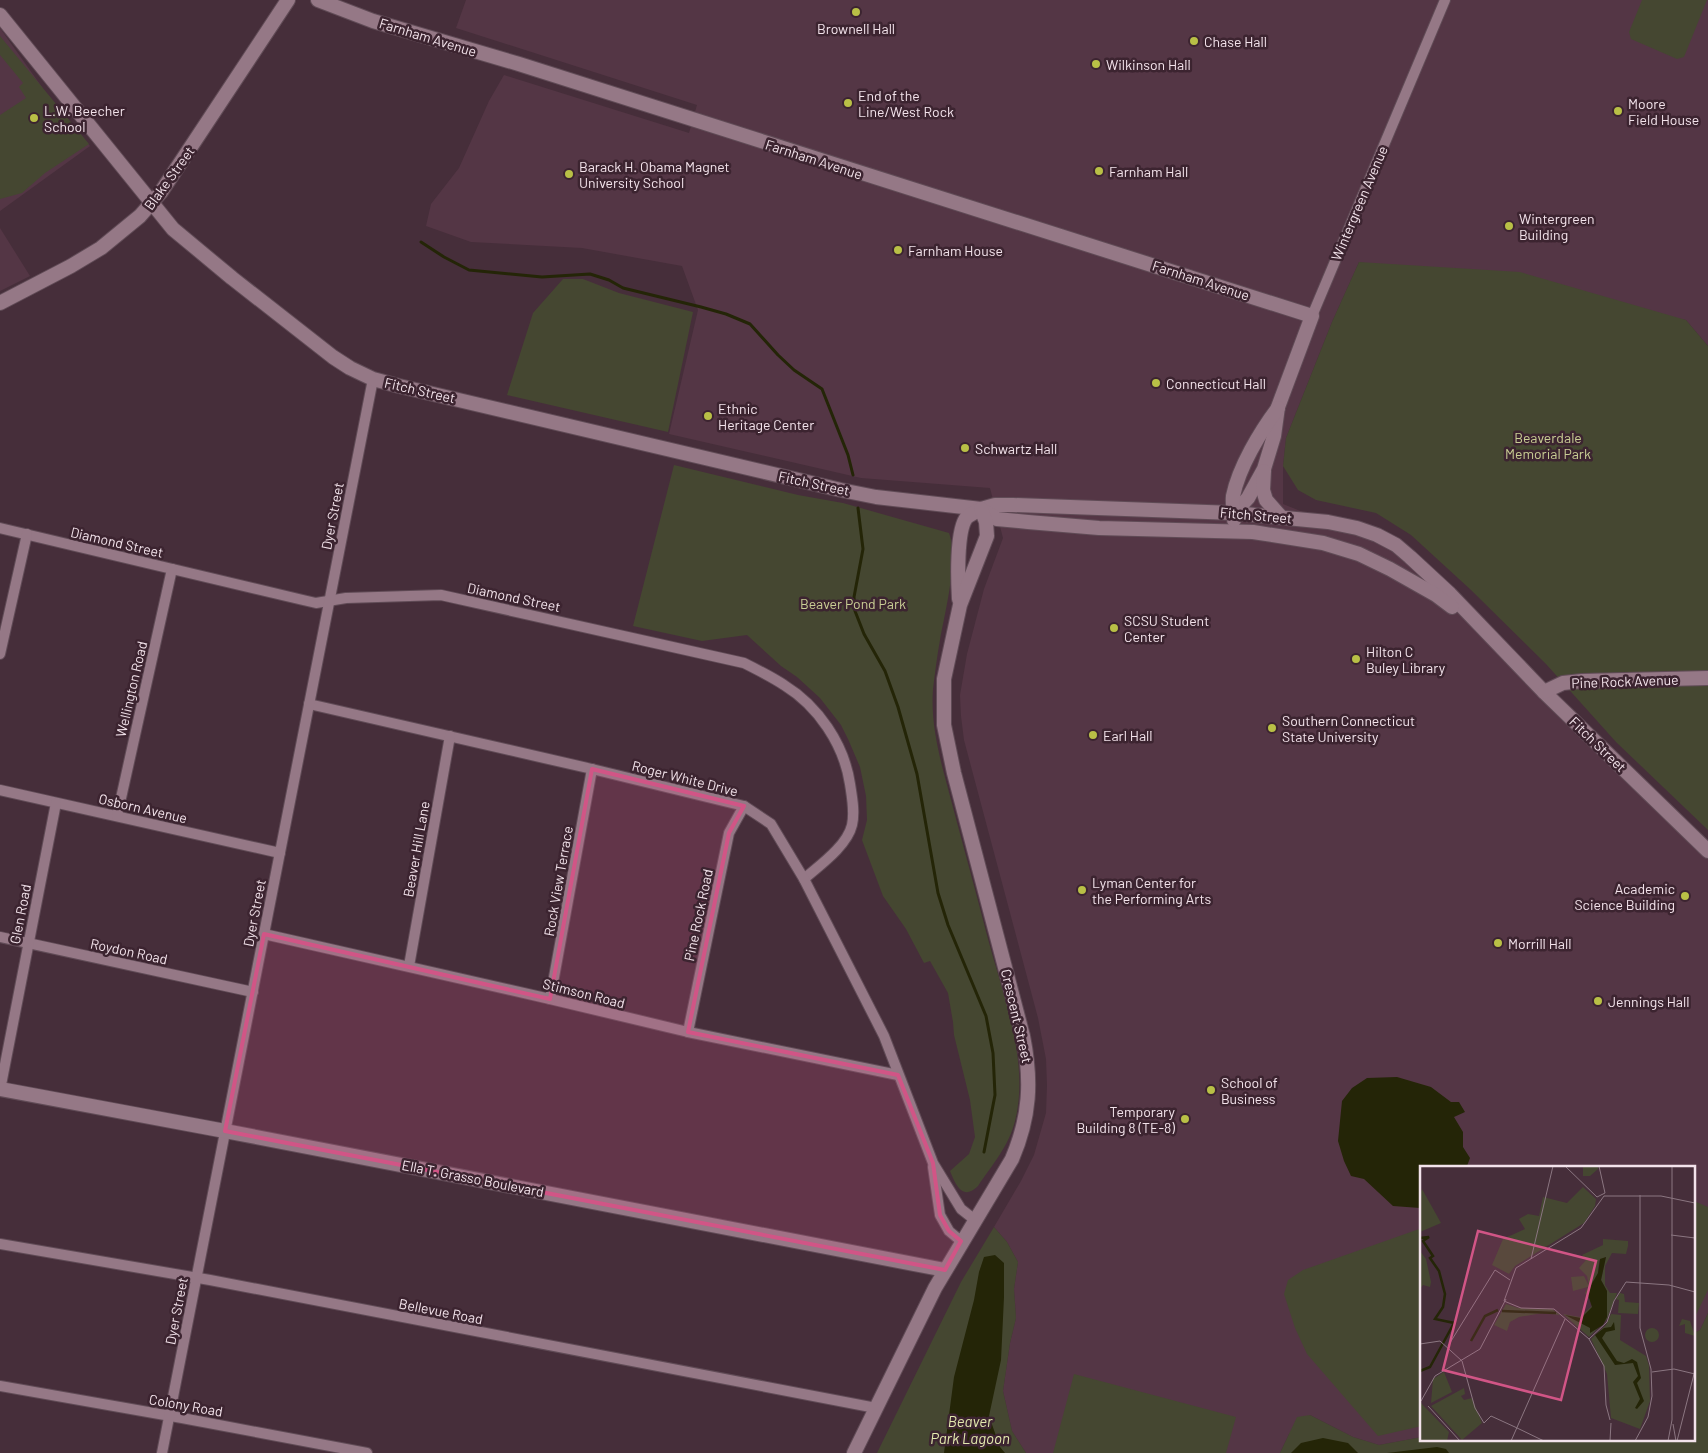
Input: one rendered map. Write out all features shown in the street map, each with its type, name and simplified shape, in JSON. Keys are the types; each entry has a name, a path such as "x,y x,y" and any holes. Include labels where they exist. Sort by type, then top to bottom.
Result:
{"main road":[{"name":"Blake Street","path":"0,303 90,255 130,224 152,203 162,192 288,0"},
{"name":"Farnham Avenue","path":"318,0 373,20 519,64 1312,316"},
{"name":"Fitch Street","path":"0,15 173,229 232,278 333,357 350,368 373,379 876,497 981,509 995,505 1038,505 1234,513 1328,522 1357,528 1396,545 1410,556 1450,594 1544,692 1708,850"},
{"name":"Wintergreen Avenue","path":"1234,513 1248,498 1264,468 1274,436 1278,407 1312,316"},
{"name":"Wintergreen Avenue","path":"1234,531 1233,498 1239,478 1261,431 1278,407"},
{"path":"1264,468 1263,490 1266,500 1281,517"},
{"name":"Fitch Street","path":"981,509 997,519 1099,528 1234,531 1298,538 1323,543 1359,554 1390,569 1436,595 1490,636"},
{"name":"Crescent Street","path":"854,1453 945,1270 961,1241 1001,1179 1018,1144 1028,1106 1028,1060 1023,1036 950,757 942,707 944,679 960,605 987,536 986,522 981,509 967,518 961,533 958,580 960,605"},
{"name":"Pine Rock Avenue","path":"1544,692 1564,683 1582,681 1708,678"},
{"name":"Ella T. Grasso Boulevard","path":"0,1089 225,1130 945,1270"}],"street":[{"name":"Wintergreen Avenue","path":"1312,316 1445,0"},
{"name":"Dyer Street","path":"162,1453 373,379"},
{"name":"Diamond Street","path":"0,528 316,603 346,598 442,595 744,663 785,685 808,704 826,725 835,740 849,773 853,802 852,826 840,846 804,879"},
{"path":"0,654 27,534"},
{"name":"Wellington Road","path":"116,816 172,569"},
{"name":"Roger White Drive","path":"309,704 744,806 770,824 804,879 884,1036 933,1163 962,1209 975,1220"},
{"name":"Beaver Hill Lane","path":"409,966 450,736"},
{"name":"Rock View Terrace","path":"550,998 592,769"},
{"name":"Osborn Avenue","path":"0,790 280,853"},
{"name":"Glen Road","path":"0,1089 56,803"},
{"name":"Pine Rock Road","path":"688,1032 729,833 744,806"},
{"name":"Stimson Road","path":"264,934 550,998 688,1032 898,1075"},
{"name":"Roydon Road","path":"0,937 253,992"},
{"name":"Roger White Drive","path":"933,1163 940,1216 948,1231 961,1241"},
{"name":"Bellevue Road","path":"0,1244 196,1278 876,1408"},
{"name":"Colony Road","path":"0,1386 169,1415 367,1453"}],"highlighted area":[{"path":"592,769 744,806 729,833 688,1032 898,1075 933,1163 940,1215 949,1231 961,1241 945,1270 225,1131 264,934 550,999"}],"shaded area":[{"name":"Southern Connecticut State University","path":"466,0 1708,0 1708,346 1686,320 1359,262 1332,322 1286,438 1283,466 1283,504 1328,522 1396,545 1708,852 1708,1313 1700,1330 1696,1332 1696,1166 1420,1166 1420,1437 1379,1445 1353,1437 1310,1415 1289,1434 1280,1453 1026,1453 1012,1431 1003,1391 1010,1343 1016,1318 1014,1289 1018,1262 1007,1242 994,1227 1034,1155 1046,1113 1046,1059 1038,1018 964,740 960,695 967,654 984,589 1003,538 990,488 861,478 669,434 698,310 682,266 582,248 471,242 426,226 431,204 459,168 489,101 504,75 689,133 697,105 456,28"},
{"name":"L.W. Beecher School","path":"0,28 44,90 90,146 0,211"},
{"path":"0,228 30,276 0,291"}],"green space":[{"path":"1642,0 1707,0 1684,57 1677,59 1631,39 1629,32"},
{"name":"L.W. Beecher School","path":"0,36 89,144 45,173 22,193 0,199 0,115 26,98 19,87 23,83 0,55"},
{"name":"Beaverdale Memorial Park","path":"1359,262 1520,272 1686,320 1708,346 1708,830 1616,742 1546,664 1471,590 1411,535 1376,513 1316,500 1298,490 1283,466 1286,438 1332,322"},
{"path":"563,279 583,279 619,293 693,312 668,432 507,395 533,313"},
{"name":"Beaver Pond Park","path":"674,465 798,495 843,503 949,533 953,556 952,570 933,689 934,728 942,766 1013,1029 1019,1076 1019,1099 1009,1139 978,1186 968,1192 960,1189 950,1171 969,1154 975,1137 970,1100 954,1035 948,993 930,961 924,963 906,929 883,896 862,840 867,820 866,796 860,767 841,725 820,698 747,635 702,641 633,626"},
{"path":"1696,1202 1708,1207 1708,1290 1696,1315"},
{"path":"994,1227 1007,1242 1018,1262 1014,1289 1016,1318 1010,1343 1003,1391 1012,1431 1026,1453 877,1453 961,1282"},
{"path":"1420,1229 1420,1426 1378,1436 1307,1354 1295,1328 1284,1294 1288,1280 1303,1270"},
{"path":"1708,1313 1708,1453 1280,1453 1297,1417 1310,1415 1353,1437 1379,1445 1420,1437 1420,1440 1696,1440 1696,1332 1700,1330"},
{"path":"1074,1374 1236,1417 1226,1453 1053,1453"}],"water":[{"path":"1397,1077 1431,1087 1451,1102 1459,1102 1465,1112 1454,1117 1463,1132 1463,1147 1470,1158 1467,1166 1420,1166 1420,1208 1393,1206 1364,1179 1351,1176 1344,1161 1338,1141 1342,1101 1352,1088 1367,1078"},
{"name":"Beaver Park Lagoon","path":"995,1255 1004,1263 1004,1297 1001,1360 989,1416 1000,1447 1005,1453 944,1453 954,1377 974,1300 979,1272 984,1257"},
{"path":"1323,1438 1348,1443 1358,1453 1291,1453 1301,1443"},
{"path":"1437,1447 1446,1449 1449,1453 1387,1453"}],"waterway":[{"path":"421,242 469,270 542,277 590,274 609,280 623,288 726,314 750,324 794,370 822,389 848,455 853,475"},
{"path":"858,508 863,549 854,597 855,611 864,634 885,671 898,707 917,774 938,893 948,925 986,1016 993,1053 995,1095 984,1152"}],"place":[{"name":"Brownell Hall","path":"856,12"},
{"name":"Chase Hall","path":"1194,41"},
{"name":"Wilkinson Hall","path":"1096,64"},
{"name":"End of the Line/West Rock","path":"848,103"},
{"name":"Moore Field House","path":"1618,111"},
{"name":"L.W. Beecher School","path":"34,118"},
{"name":"Farnham Hall","path":"1099,171"},
{"name":"Barack H. Obama Magnet University School","path":"569,174"},
{"name":"Wintergreen Building","path":"1509,226"},
{"name":"Farnham House","path":"898,250"},
{"name":"Connecticut Hall","path":"1156,383"},
{"name":"Ethnic Heritage Center","path":"708,416"},
{"name":"Schwartz Hall","path":"965,448"},
{"name":"SCSU Student Center","path":"1114,628"},
{"name":"Hilton C Buley Library","path":"1356,659"},
{"name":"Southern Connecticut State University","path":"1272,728"},
{"name":"Earl Hall","path":"1093,735"},
{"name":"Lyman Center for the Performing Arts","path":"1082,890"},
{"name":"Academic Science Building","path":"1685,896"},
{"name":"Morrill Hall","path":"1498,943"},
{"name":"Jennings Hall","path":"1598,1001"},
{"name":"School of Business","path":"1211,1090"},
{"name":"Temporary Building 8 (TE-8)","path":"1185,1119"}]}
